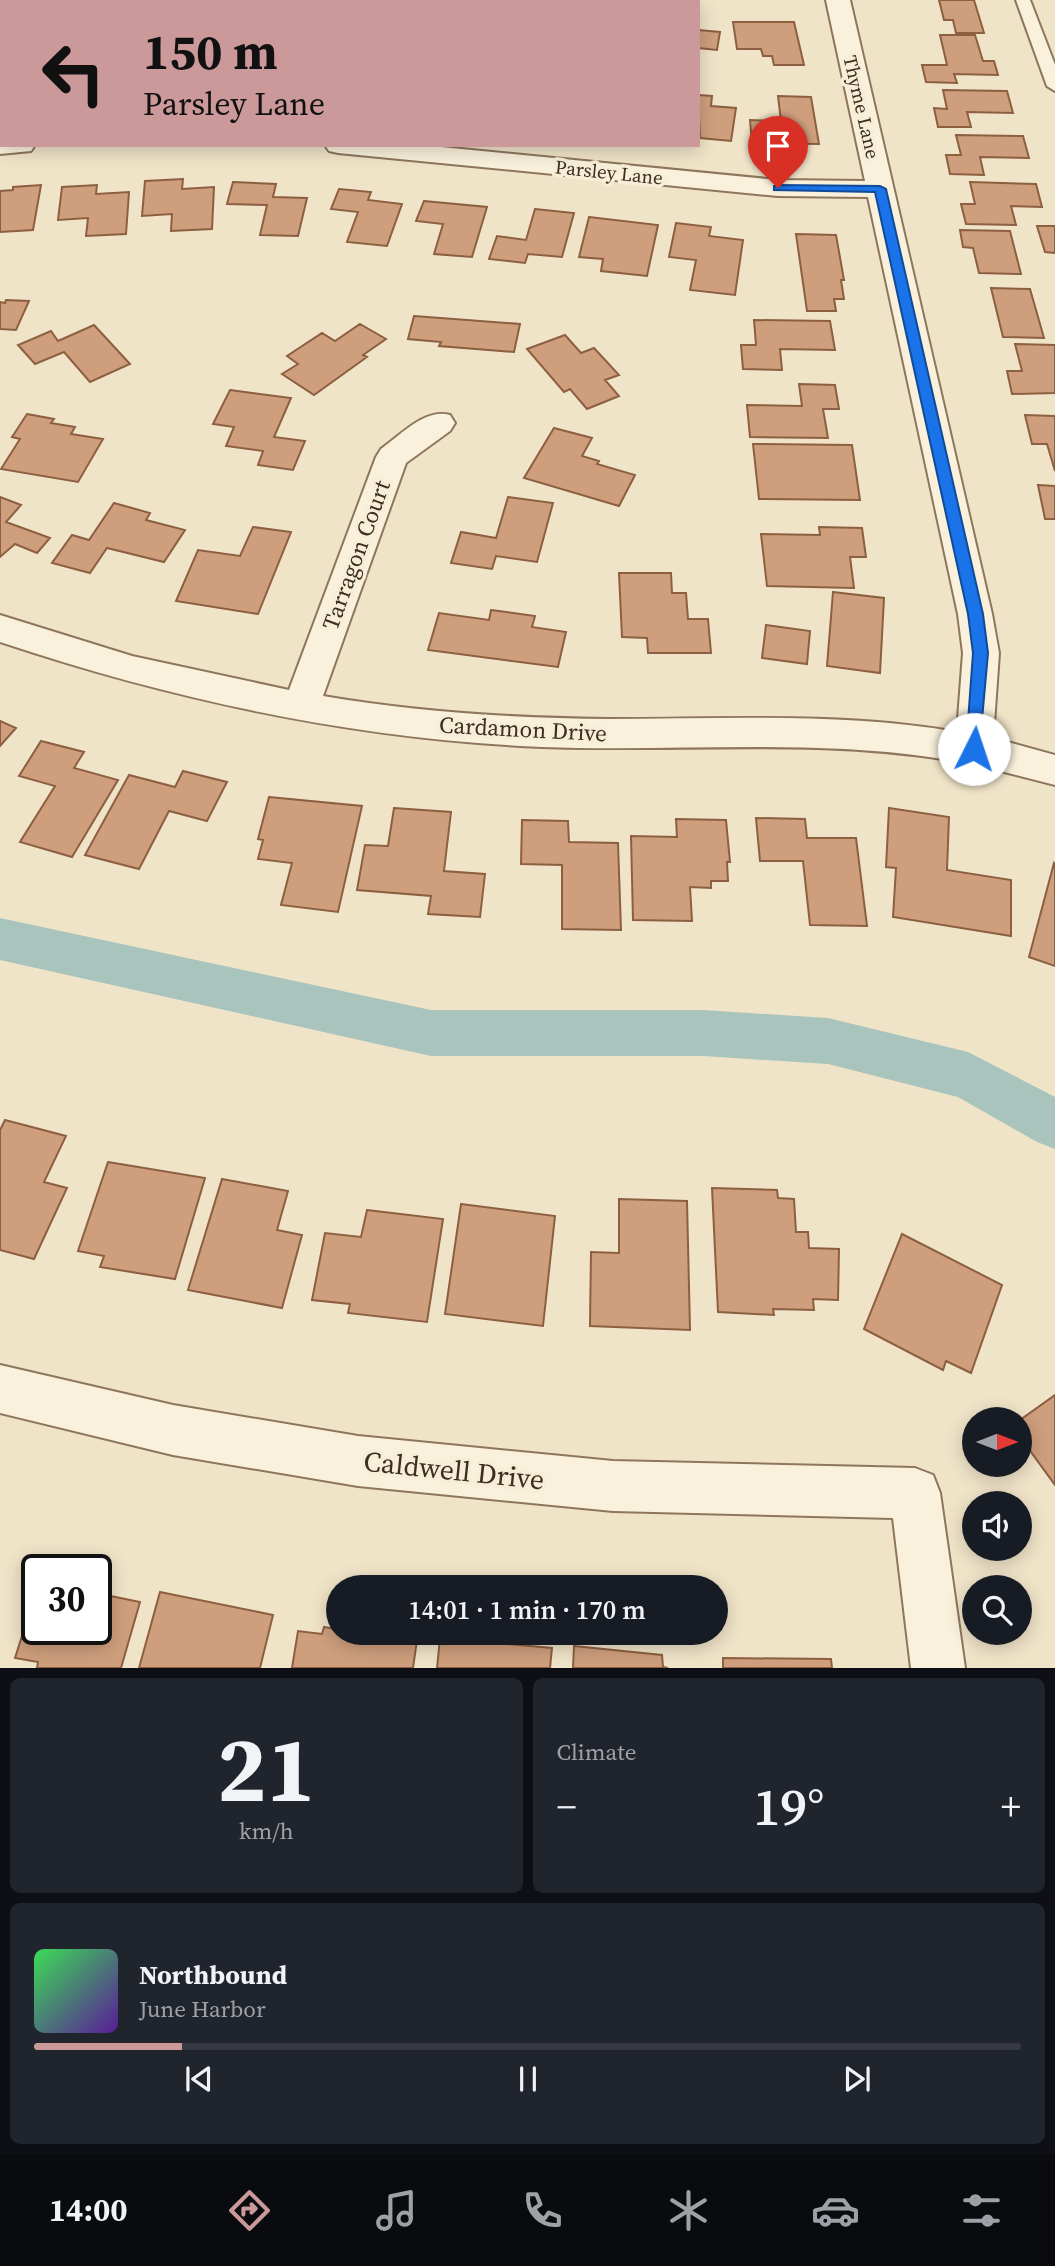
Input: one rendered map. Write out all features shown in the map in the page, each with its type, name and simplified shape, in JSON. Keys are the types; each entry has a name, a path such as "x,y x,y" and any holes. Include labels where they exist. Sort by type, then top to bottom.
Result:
{"street":[{"name":"Thyme Lane","path":"838,0 975,614 981,653 974,749"},
{"name":"Parsley Lane","path":"358,147 778,188 880,189"},
{"name":"Tarragon Court","path":"300,708 392,457 439,423"},
{"name":"Cardamon Drive","path":"0,628 68,652 188,685 300,708 406,723 542,732 898,738 974,749 1055,770"},
{"name":"Caldwell Drive","path":"0,1389 173,1430 358,1461 613,1486 915,1493 938,1668"}],"lane":[{"path":"1023,0 1055,86"}],"building":[{"path":"939,0 974,0 984,33 956,33 953,20 944,20"},
{"path":"733,22 794,22 804,65 774,65 772,56 763,56 761,49 737,49"},
{"path":"700,30 720,32 717,50 700,48"},
{"path":"940,35 975,35 983,61 994,61 998,75 954,74 957,83 926,82 922,65 947,65"},
{"path":"943,90 1007,91 1013,113 967,112 971,127 938,127 934,108 947,109"},
{"path":"700,95 712,96 711,106 736,108 731,141 700,138"},
{"path":"778,96 811,97 819,144 752,143 750,120 781,121"},
{"path":"956,135 1023,136 1029,158 980,157 984,175 950,174 946,155 961,155"},
{"path":"183,179 182,189 214,187 212,229 171,231 172,214 142,216 145,181"},
{"path":"233,182 276,184 273,197 307,198 298,236 260,235 267,205 227,204"},
{"path":"970,182 1036,184 1042,207 1011,206 1016,225 966,224 961,204 975,204"},
{"path":"41,185 33,230 0,232 0,191"},
{"path":"97,185 96,194 129,192 126,234 86,236 88,218 58,220 62,187"},
{"path":"339,189 371,192 368,200 402,204 387,246 347,242 358,212 331,209"},
{"path":"424,201 487,207 472,257 434,254 443,224 416,221"},
{"path":"535,209 574,213 562,257 528,254 525,263 489,259 497,236 526,240"},
{"path":"589,217 658,225 647,276 601,271 603,259 579,257"},
{"path":"676,223 711,227 709,236 743,240 735,295 690,290 696,260 669,257"},
{"path":"1037,226 1055,226 1055,253 1045,252"},
{"path":"960,230 1010,231 1021,274 979,273 973,248 963,247"},
{"path":"796,234 836,235 844,280 841,280 844,299 834,299 836,311 807,311"},
{"path":"991,288 1030,289 1044,338 1003,337"},
{"path":"6,300 29,301 16,330 0,329 0,302 5,303"},
{"path":"414,316 520,324 514,352 439,346 441,342 408,339"},
{"path":"754,320 830,321 835,350 780,349 782,370 743,369 741,345 756,345"},
{"path":"360,324 386,339 363,355 367,357 314,395 282,374 298,364 287,356 322,333 335,341"},
{"path":"94,325 130,364 90,382 64,352 35,364 18,345 51,331 58,341"},
{"path":"565,335 581,353 594,348 619,375 605,380 619,396 587,409 570,389 564,392 527,349"},
{"path":"1015,344 1055,345 1055,393 1012,394 1007,371 1022,371"},
{"path":"799,384 835,385 839,409 823,409 828,438 750,437 747,405 802,406"},
{"path":"230,390 291,398 274,437 305,441 293,470 258,465 263,451 226,446 234,427 213,424"},
{"path":"27,414 54,419 51,423 75,427 71,434 103,439 78,482 1,469 20,439 12,437"},
{"path":"1025,415 1055,416 1055,471 1047,444 1032,444"},
{"path":"554,428 592,438 582,456 599,461 597,464 635,475 619,506 524,478"},
{"path":"753,444 852,445 860,500 759,499"},
{"path":"1038,485 1055,486 1055,519 1045,519"},
{"path":"0,497 21,505 6,522 50,538 37,553 15,544 0,557"},
{"path":"508,497 553,503 537,562 496,556 492,569 451,563 461,532 496,538"},
{"path":"114,503 150,513 146,520 185,530 164,562 107,548 90,573 52,563 72,535 89,540"},
{"path":"253,527 291,532 258,614 176,601 198,550 240,556"},
{"path":"819,527 862,528 866,557 850,557 854,588 767,586 761,534 820,535"},
{"path":"619,573 671,573 672,593 686,593 688,619 708,619 711,653 648,653 647,638 622,637"},
{"path":"833,592 884,598 880,673 827,666"},
{"path":"491,610 535,616 532,627 566,632 558,667 428,650 439,613 489,620"},
{"path":"766,625 810,631 807,664 762,658"},
{"path":"0,721 16,728 0,746"},
{"path":"41,741 84,752 74,768 118,780 72,857 20,842 55,786 19,776"},
{"path":"183,771 227,782 207,821 169,811 139,869 85,855 129,775 175,787"},
{"path":"269,797 362,806 338,912 281,905 292,863 258,859 263,840 258,839"},
{"path":"394,808 451,812 444,871 485,874 480,917 428,914 431,896 357,890 365,845 388,846"},
{"path":"889,808 949,817 947,870 1011,880 1011,936 893,917 896,868 886,867"},
{"path":"756,818 805,819 807,838 856,838 867,926 810,925 803,861 760,861"},
{"path":"676,819 726,820 730,862 727,862 728,881 711,881 711,888 690,887 692,921 633,920 631,836 677,837"},
{"path":"522,820 568,821 569,842 618,843 621,930 562,929 562,865 521,864"},
{"path":"1055,864 1055,966 1029,957"},
{"path":"5,1120 66,1136 44,1182 67,1188 34,1259 0,1250 0,1130"},
{"path":"108,1162 205,1178 175,1279 100,1267 104,1256 78,1251"},
{"path":"222,1179 288,1191 277,1230 302,1235 282,1308 188,1290"},
{"path":"712,1188 777,1190 778,1198 794,1199 796,1232 808,1232 809,1248 839,1249 838,1300 813,1299 814,1310 773,1309 774,1315 718,1312"},
{"path":"619,1199 687,1201 690,1330 590,1326 591,1252 619,1253"},
{"path":"461,1204 555,1216 543,1326 445,1314"},
{"path":"367,1210 443,1219 427,1322 348,1313 350,1304 312,1300 325,1233 361,1237"},
{"path":"902,1234 1002,1285 971,1373 946,1361 943,1370 864,1329"},
{"path":"1055,1395 1055,1485 1032,1453 1032,1411"},
{"path":"160,1592 273,1615 260,1668 139,1668"},
{"path":"112,1596 140,1602 121,1668 37,1668 38,1662 15,1658 21,1639 21,1645 112,1645"},
{"path":"326,1627 326,1645 416,1645 413,1668 292,1668 298,1631 322,1634"},
{"path":"439,1645 518,1645 552,1648 550,1668 437,1668"},
{"path":"574,1646 662,1655 663,1667 668,1668 573,1668"},
{"path":"723,1658 831,1659 832,1668 723,1668"}],"waterway":[{"path":"0,939 431,1033 703,1033 828,1041 968,1076 1055,1124"}],"route":[{"path":"778,188 880,189 975,614 981,653 974,749"}]}
